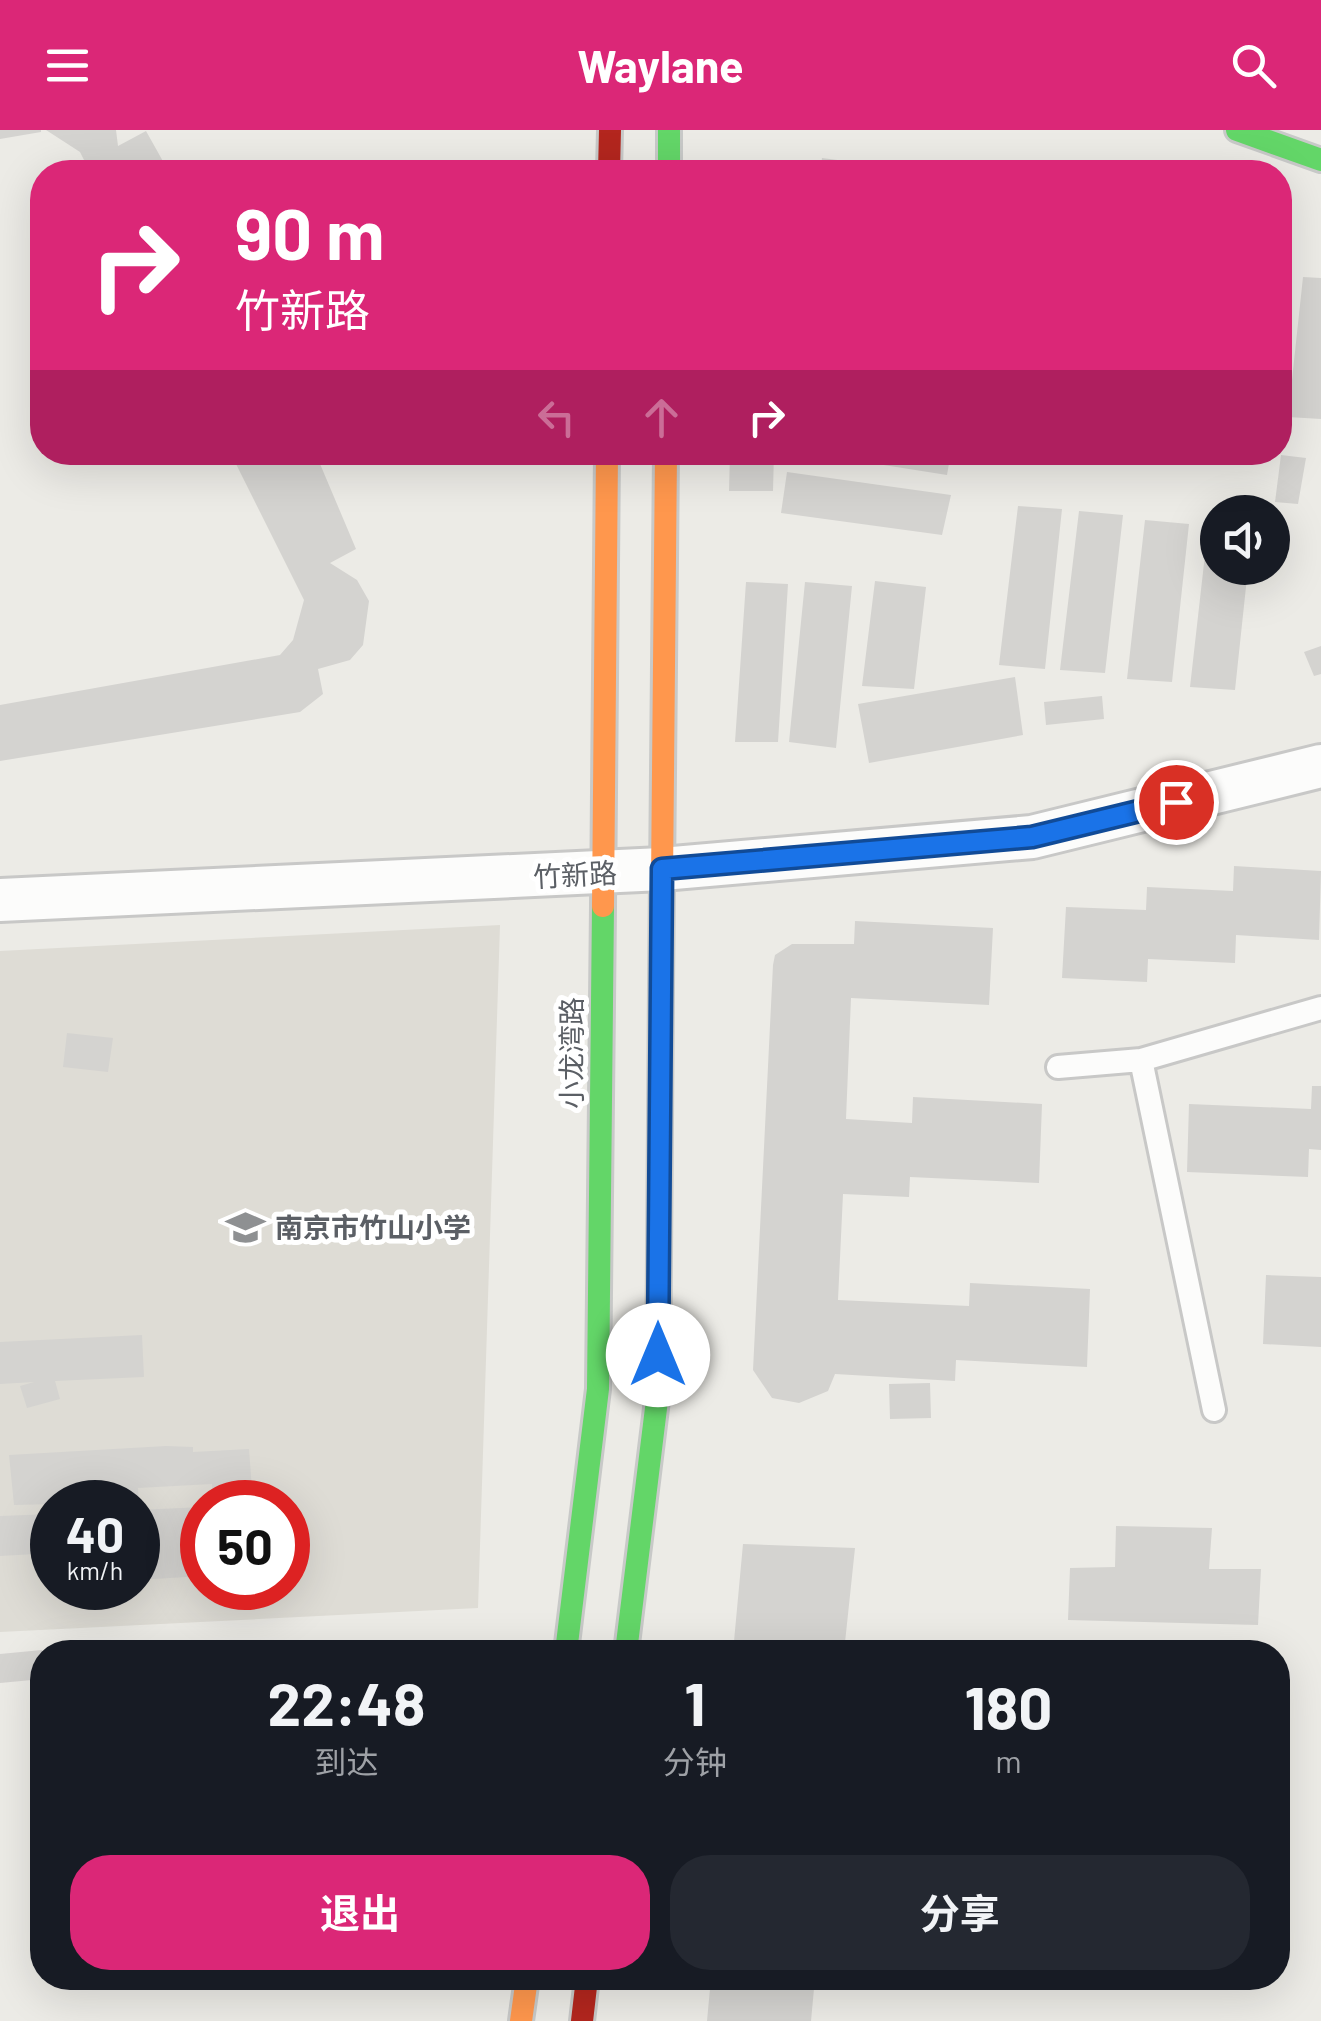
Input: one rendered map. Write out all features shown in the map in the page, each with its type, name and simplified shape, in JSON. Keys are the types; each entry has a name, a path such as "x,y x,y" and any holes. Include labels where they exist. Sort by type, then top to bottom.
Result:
{"main road":[{"path":"609,160 610,130"},
{"path":"669,160 670,130"},
{"path":"1237,130 1321,160"},
{"name":"小龙湾路","path":"567,1640 598,1388 606,465"},
{"path":"627,1640 658,1392 666,465"},
{"path":"520,2021 525,1990"},
{"path":"582,2021 586,1990"}],"street":[{"name":"竹新路","path":"0,900 662,869 1032,837 1321,766"}],"lane":[{"path":"1058,1066 1141,1060 1321,1008"},
{"path":"1141,1060 1214,1410"}],"shaded area":[{"name":"南京市竹山小学","path":"500,925 478,1608 0,1632 0,951"}],"building":[{"path":"0,130 41,130 41,132 0,139"},
{"path":"46,130 116,130 118,146 146,131 162,160 84,160 80,152"},
{"path":"1303,277 1321,278 1321,419 1292,417"},
{"path":"1292,456 1306,458 1298,504 1290,503 1290,495 1276,495 1280,465 1292,465"},
{"path":"236,465 320,465 356,549 330,563 357,580 369,601 363,645 350,660 318,669 323,694 300,712 0,761 0,705 280,655 293,640 304,600"},
{"path":"730,465 774,465 773,491 729,491"},
{"path":"884,465 949,465 947,475"},
{"path":"787,472 951,495 942,535 781,513"},
{"path":"1018,506 1062,509 1045,669 999,665"},
{"path":"1079,511 1123,515 1105,673 1060,670"},
{"path":"1145,520 1189,524 1172,682 1127,679"},
{"path":"875,581 926,587 914,689 862,686"},
{"path":"746,582 788,584 778,742 735,742"},
{"path":"805,582 852,586 836,748 789,742"},
{"path":"1202,585 1246,585 1235,690 1190,687"},
{"path":"1321,646 1321,674 1314,676 1304,652"},
{"path":"1015,677 1023,735 869,763 858,704"},
{"path":"1102,696 1104,719 1046,725 1044,702"},
{"path":"1234,866 1321,871 1319,940 1236,935 1235,963 1148,959 1147,982 1062,978 1066,907 1146,910 1147,887 1233,891"},
{"path":"855,921 993,928 989,1005 851,998 846,1119 912,1123 913,1097 1042,1104 1039,1183 910,1177 909,1197 843,1194 838,1300 969,1306 970,1283 1090,1289 1087,1367 956,1360 955,1381 835,1374 828,1391 799,1403 772,1398 753,1370 775,955 792,944 854,944"},
{"path":"67,1033 113,1038 108,1072 63,1067"},
{"path":"1312,1086 1321,1086 1321,1150 1309,1149 1308,1177 1187,1172 1189,1104 1311,1109"},
{"path":"1266,1275 1321,1277 1321,1347 1263,1344"},
{"path":"142,1335 144,1377 55,1381 60,1399 27,1408 20,1386 34,1382 0,1384 0,1342"},
{"path":"930,1383 931,1418 890,1419 889,1384"},
{"path":"166,1446 193,1447 193,1452 249,1449 251,1480 180,1480 180,1486 160,1487 160,1480 30,1480 30,1505 14,1505 9,1455"},
{"path":"180,1508 180,1577 160,1579 160,1509"},
{"path":"30,1515 30,1554 0,1556 0,1516"},
{"path":"1116,1526 1212,1528 1209,1569 1261,1569 1258,1625 1068,1620 1070,1568 1115,1567"},
{"path":"743,1544 855,1548 845,1640 734,1640"},
{"path":"30,1651 30,1680 0,1683 0,1654"},
{"path":"710,1990 814,1990 811,2021 707,2021"}],"traffic: fast":[{"path":"669,130 669,160"},
{"path":"1237,130 1321,160"},
{"path":"567,1640 598,1389 603,906"},
{"path":"627,1640 658,1392 661,986"}],"traffic: slow":[{"path":"603,906 607,465"},
{"path":"661,986 666,465"},
{"path":"521,2021 525,1990"}],"traffic: jam":[{"path":"609,160 610,130"},
{"path":"582,2021 586,1990"}],"place":[{"name":"南京市竹山小学","path":"245,1227"}],"route":[{"path":"658,1355 662,869 1032,837 1176,802"}]}
